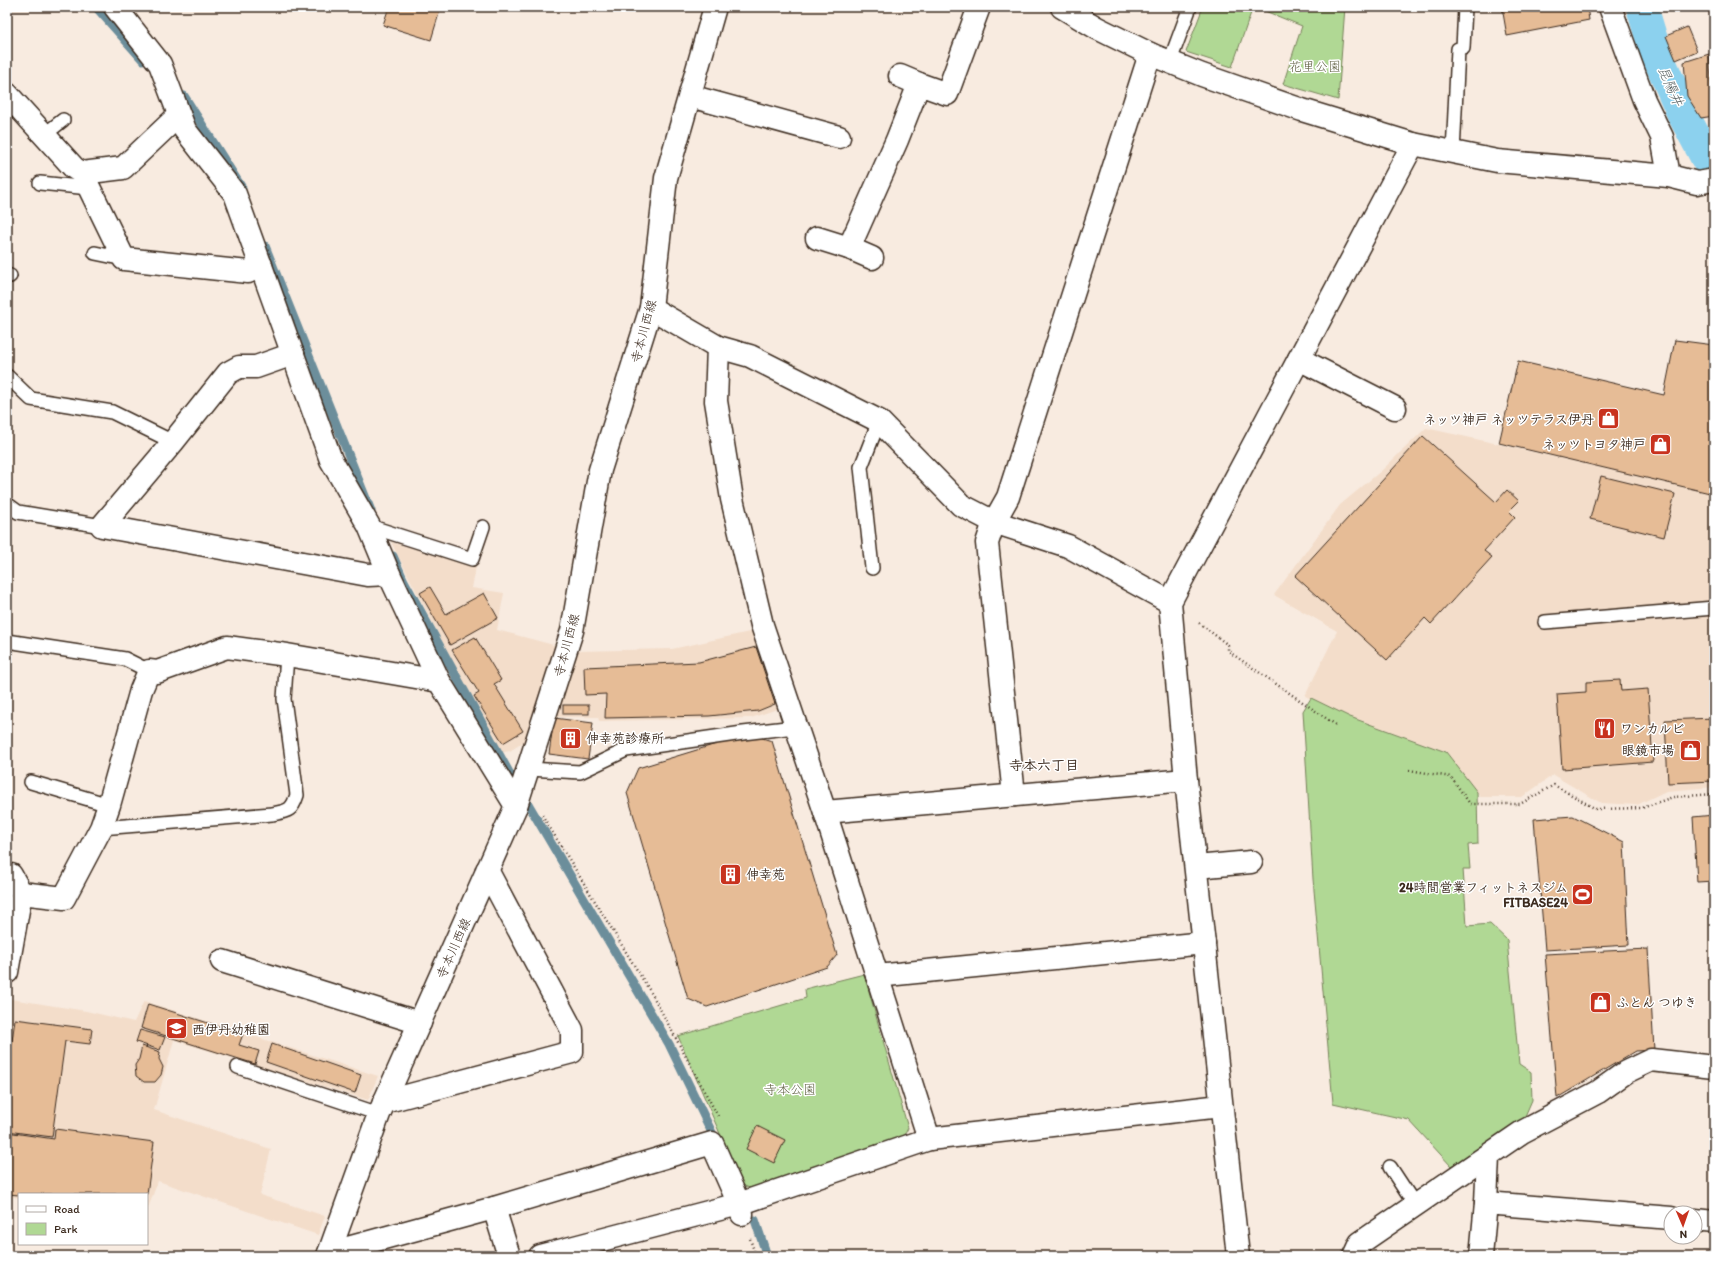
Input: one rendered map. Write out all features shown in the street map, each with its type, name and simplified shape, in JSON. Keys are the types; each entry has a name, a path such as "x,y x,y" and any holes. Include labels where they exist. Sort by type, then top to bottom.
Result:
{"street":[{"path":"115,7 160,64 168,81 179,115 186,130 235,194 331,460 369,526 389,574 439,681 516,806"},
{"name":"寺本川西線","path":"329,1254 382,1108 516,806 572,631 600,470 651,308 666,178 715,7"},
{"path":"850,248 897,140 909,80 947,94 979,7"},
{"path":"1062,7 1097,28 1160,58 1202,75 1302,110 1413,144 1497,161 1669,176 1697,183 1714,180"},
{"path":"1610,7 1644,100 1662,137 1669,176"},
{"path":"1014,795 987,543 994,522 1008,497 1160,58"},
{"path":"7,94 86,180 124,259 248,272 261,265"},
{"path":"690,96 839,138"},
{"path":"86,180 123,168 179,115"},
{"path":"1238,1256 1186,780 1170,602 1413,144"},
{"path":"817,238 850,248 872,258"},
{"path":"651,308 718,347 750,356 879,421 961,505 994,522 1068,546 1170,602"},
{"path":"718,347 716,401 732,499 762,625 795,727 825,812 929,1139"},
{"path":"293,354 256,368 239,366 228,372 173,442 102,526 368,575 389,574"},
{"path":"1299,359 1395,408"},
{"path":"21,893 64,898 101,828 109,805 141,690 149,671 157,672 227,647 287,655 439,681"},
{"path":"825,812 1186,780"},
{"path":"1196,867 1250,862"},
{"path":"382,1108 572,1052 572,1030 487,870"},
{"path":"7,875 11,875 21,893 7,972"},
{"path":"877,976 1204,943"},
{"path":"222,961 420,1023"},
{"path":"1354,1256 1360,1243 1522,1132 1598,1092 1626,1072 1651,1060 1714,1067"},
{"path":"540,1256 740,1209 929,1139 1221,1106"},
{"path":"329,1254 494,1208 712,1143 740,1209"},
{"path":"1481,1256 1486,1203 1488,1156"},
{"path":"1486,1203 1663,1217"},
{"path":"494,1208 509,1256"},
{"path":"1703,1221 1714,1222"}],"lane":[{"path":"1160,58 1190,7"},
{"path":"1453,153 1458,49 1463,48 1466,7"},
{"path":"44,135 63,120"},
{"path":"40,183 86,180"},
{"path":"95,253 124,259"},
{"path":"7,376 31,399 112,412 173,442"},
{"path":"872,568 861,467 879,421"},
{"path":"7,504 18,512 102,526"},
{"path":"369,526 472,559 482,527"},
{"path":"1545,622 1714,608"},
{"path":"7,641 125,659 149,671"},
{"path":"101,828 272,814 285,812 293,806 297,795 284,699 287,655"},
{"path":"526,777 580,772 626,750 743,732 795,727"},
{"path":"31,782 109,805"},
{"path":"238,1067 382,1108"},
{"path":"1390,1168 1415,1205"}],"path":[{"path":"1170,602 1228,645 1228,651 1336,725"},
{"path":"1409,770 1451,777 1470,804 1520,804 1554,785 1596,809 1642,808 1673,797 1714,794"},
{"path":"526,777 653,996 720,1119"}],"shaded area":[{"path":"1426,428 1714,492 1714,787 1666,791 1637,805 1601,803 1553,775 1522,797 1480,797 1446,752 1350,717 1305,696 1337,631 1274,595 1340,505 1381,471"},
{"path":"391,542 476,567 472,588 504,593 497,630 576,651 672,649 754,631 780,708 751,718 599,721 598,717 538,717 525,741 510,751 499,753"},
{"path":"11,999 86,1011 134,1022 144,1001 378,1076 368,1100 174,1040 154,1110 271,1149 260,1195 325,1216 318,1235 158,1181 148,1208 148,1193 18,1193 18,1198 7,1196 7,1003"}],"green space":[{"path":"1203,7 1253,7 1232,67 1186,52"},
{"name":"花里公園","path":"1255,7 1345,7 1338,100 1283,84 1302,26"},
{"path":"1311,698 1350,717 1446,752 1477,792 1478,844 1468,845 1470,869 1463,869 1467,926 1490,924 1507,940 1519,1064 1531,1072 1532,1100 1522,1123 1451,1166 1409,1120 1333,1103 1313,879 1303,711"},
{"name":"寺本公園","path":"864,974 908,1128 903,1138 752,1189 742,1185 678,1036 806,998 805,989"}],"building":[{"path":"389,7 441,7 431,40 383,25"},
{"path":"1502,7 1587,7 1589,20 1507,36"},
{"path":"1687,27 1697,51 1676,60 1666,36"},
{"path":"1709,54 1714,116 1701,118 1687,96 1684,62"},
{"name":"ネッツ神戸 ネッツテラス伊丹","path":"1675,340 1714,345 1714,494 1499,443 1518,361 1664,395"},
{"path":"1423,436 1496,502 1507,490 1519,501 1509,511 1515,517 1484,551 1492,557 1431,624 1425,618 1387,660 1295,576"},
{"path":"1601,476 1675,494 1664,537 1590,519"},
{"path":"430,587 446,614 484,593 498,618 450,645 420,593"},
{"path":"475,637 501,680 494,684 523,731 503,743 474,696 479,693 452,650"},
{"path":"756,647 775,704 758,711 709,716 605,718 606,694 585,695 584,667 699,662"},
{"name":"ワンカルビ","path":"1620,680 1621,691 1648,689 1653,762 1562,769 1557,694 1586,692 1586,682"},
{"path":"563,705 589,705 589,714 563,714"},
{"name":"伸幸苑診療所","path":"554,718 593,723 588,759 549,754"},
{"name":"眼鏡市場","path":"1714,718 1714,781 1668,783 1665,720"},
{"name":"伸幸苑","path":"749,734 772,741 837,955 827,967 707,1007 688,999 627,793 638,768"},
{"path":"1714,815 1714,881 1697,882 1693,817"},
{"name":"24時間営業フィットネスジム FITBASE24","path":"1573,816 1624,842 1629,945 1545,950 1534,819"},
{"name":"ふとん つゆき","path":"1648,949 1654,1050 1636,1051 1557,1098 1545,954"},
{"path":"148,1004 243,1034 239,1045 259,1051 255,1064 141,1028"},
{"path":"15,1019 92,1029 90,1044 65,1041 52,1137 7,1131 7,1079"},
{"path":"140,1030 165,1037 160,1050 136,1042"},
{"path":"272,1044 361,1075 355,1093 266,1062"},
{"path":"142,1046 160,1052 159,1059 163,1067 161,1075 155,1082 144,1082 136,1076 135,1065 139,1059"},
{"path":"757,1126 785,1140 774,1163 746,1149"},
{"path":"55,1129 154,1142 147,1193 7,1194 7,1132 54,1139"}],"waterway":[{"path":"96,7 143,60"},
{"name":"昆陽井","path":"1642,7 1655,50 1683,114 1708,161"},
{"path":"184,96 242,188"},
{"path":"265,246 371,511"},
{"path":"393,556 404,581 511,776"},
{"path":"527,802 669,1044 717,1143"},
{"path":"755,1220 767,1256"}],"place":[{"name":"ネッツ神戸 ネッツテラス伊丹","path":"1609,419"},
{"name":"ネッツトヨタ神戸","path":"1661,444"},
{"name":"ワンカルビ","path":"1605,728"},
{"name":"伸幸苑診療所","path":"571,738"},
{"name":"眼鏡市場","path":"1690,750"},
{"name":"伸幸苑","path":"731,874"},
{"name":"24時間営業フィットネスジム FITBASE24","path":"1583,894"},
{"name":"ふとん つゆき","path":"1600,1002"},
{"name":"西伊丹幼稚園","path":"177,1029"}],"district":[{"name":"寺本六丁目","path":"1044,765"}]}
